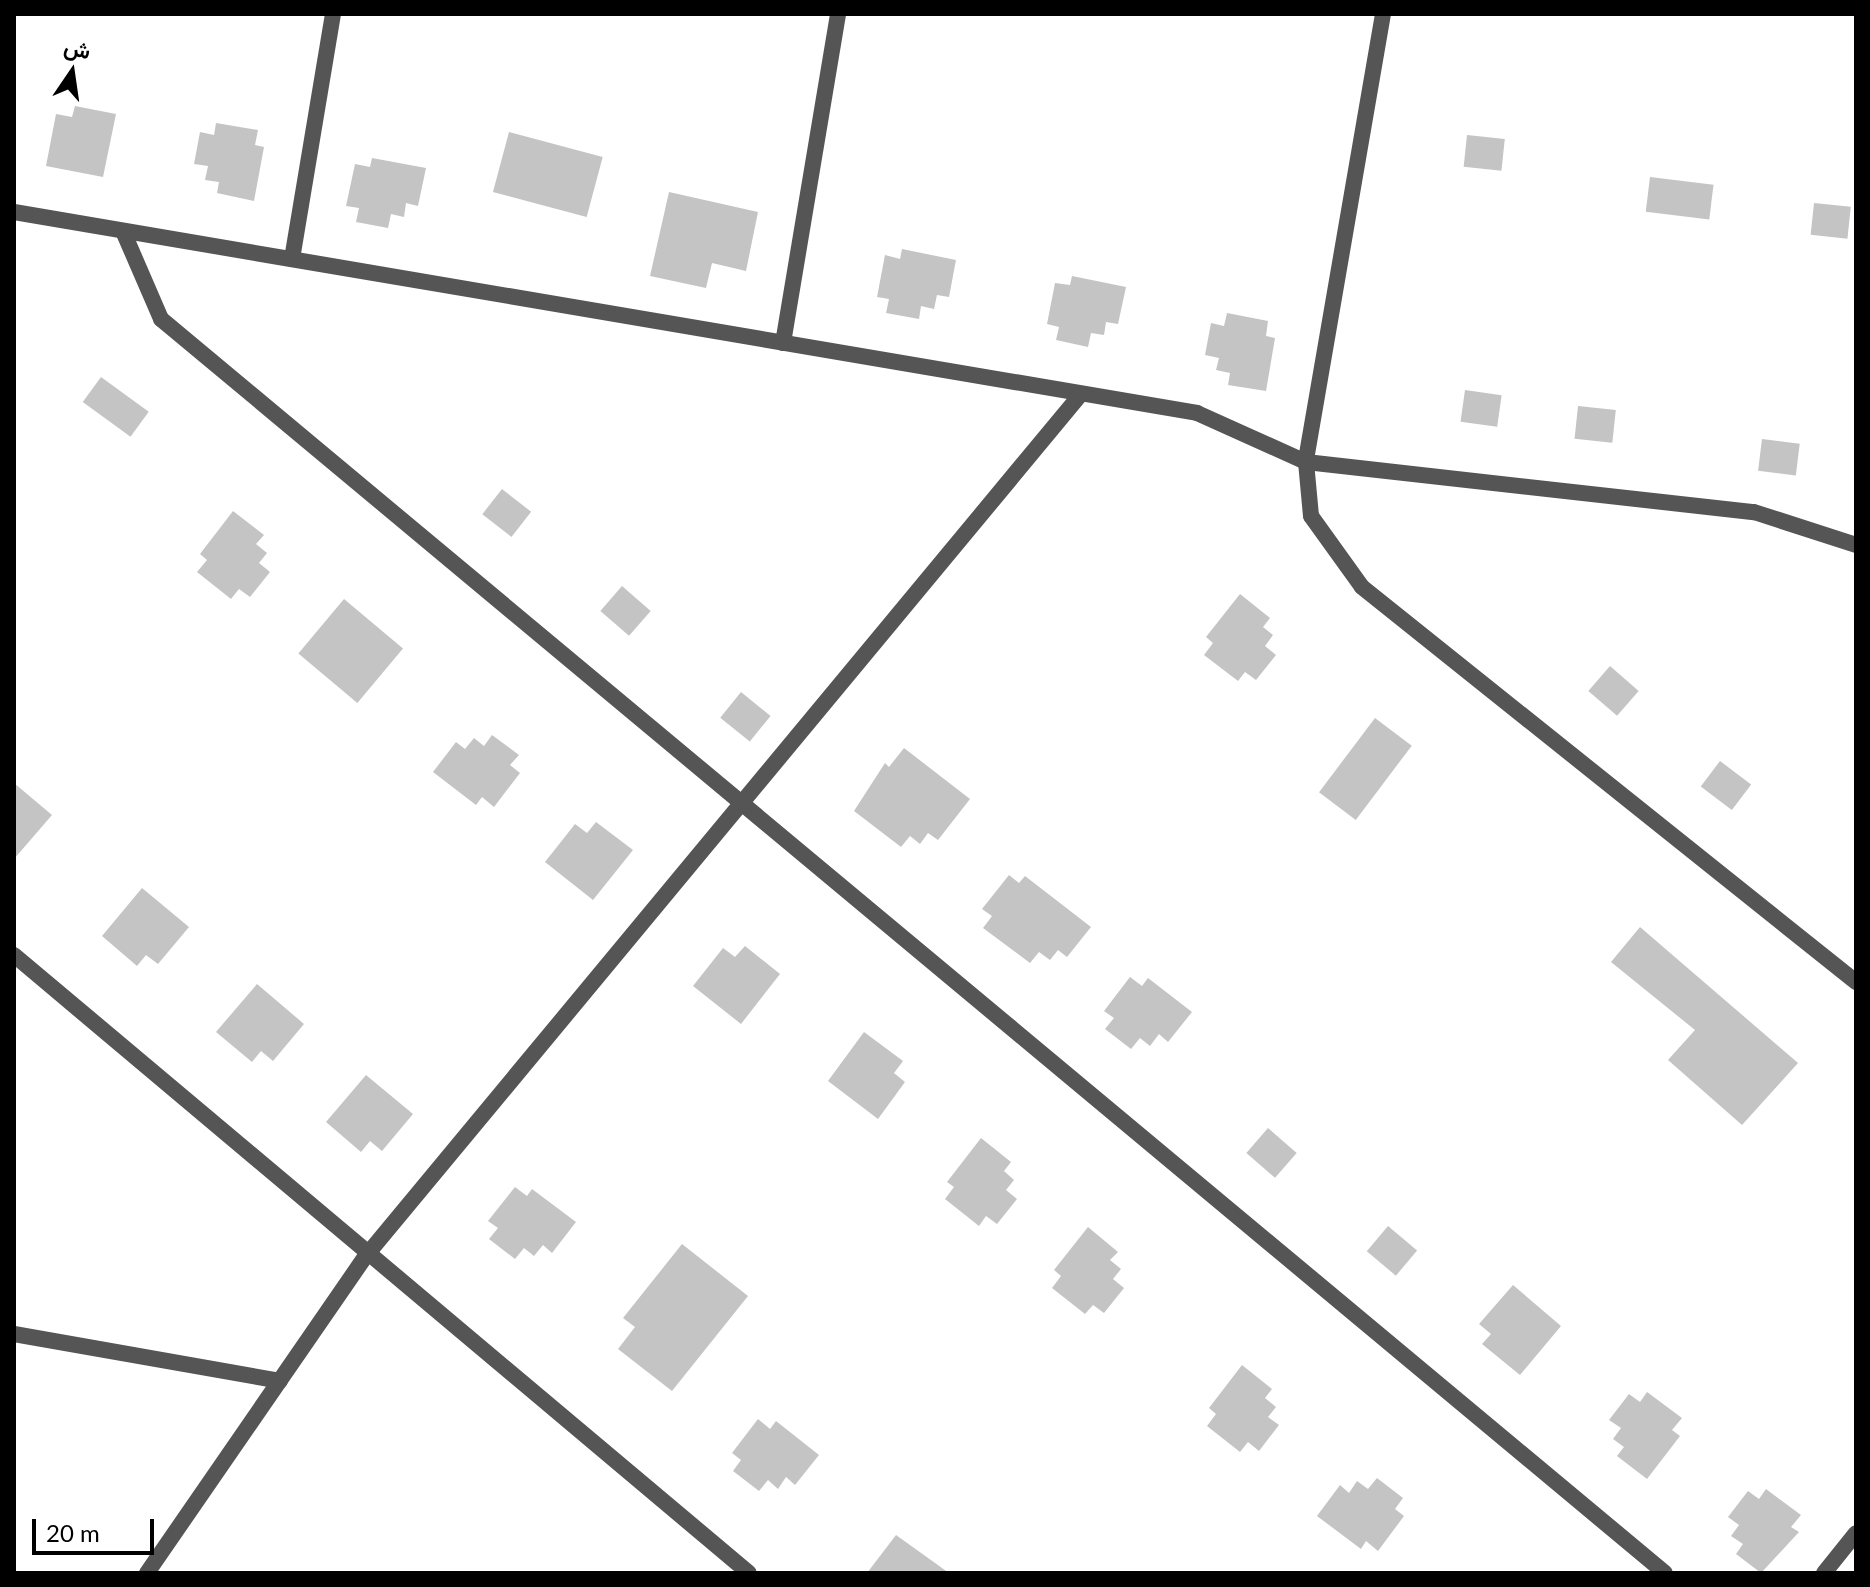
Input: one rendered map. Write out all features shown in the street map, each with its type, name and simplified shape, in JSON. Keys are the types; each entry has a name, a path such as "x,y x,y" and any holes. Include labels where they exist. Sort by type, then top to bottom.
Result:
{"street":[{"path":"292,259 333,14"},
{"path":"783,343 838,14"},
{"path":"1383,14 1306,462 1311,516 1362,587 1856,982"},
{"path":"14,212 1197,413 1306,462 1754,512 1856,545"},
{"path":"123,231 161,319 744,800 1665,1573"},
{"path":"147,1573 365,1257 1081,394"},
{"path":"14,955 365,1257 749,1573"},
{"path":"14,1334 280,1381"},
{"path":"1824,1573 1856,1533"}],"building":[{"path":"75,106 116,114 103,177 46,166 56,114 72,117"},
{"path":"216,123 258,130 255,145 264,147 254,201 217,193 219,182 205,180 208,166 194,164 200,132 214,135"},
{"path":"509,132 603,157 587,217 493,192"},
{"path":"1467,135 1505,139 1501,171 1464,167"},
{"path":"372,158 426,168 418,206 406,203 404,217 391,214 388,228 356,222 359,208 346,206 355,164 370,167"},
{"path":"1650,177 1714,185 1709,220 1646,212"},
{"path":"669,192 758,212 746,271 712,263 706,288 650,276"},
{"path":"1814,203 1851,207 1847,239 1811,235"},
{"path":"902,249 956,260 949,297 937,295 934,309 921,306 919,319 886,313 889,299 877,297 885,255 900,259"},
{"path":"1072,276 1126,287 1118,324 1106,322 1104,335 1091,333 1088,347 1056,340 1059,327 1047,324 1055,283 1070,285"},
{"path":"1227,313 1268,321 1266,336 1275,338 1266,391 1228,385 1230,373 1216,370 1219,358 1205,355 1211,323 1224,326"},
{"path":"101,377 149,412 131,437 83,402"},
{"path":"1465,390 1502,395 1497,427 1461,422"},
{"path":"1578,406 1616,410 1612,443 1575,439"},
{"path":"1762,439 1800,444 1796,475 1758,471"},
{"path":"502,489 531,512 511,537 482,514"},
{"path":"233,511 264,535 256,544 267,553 259,563 270,572 250,597 239,589 231,599 197,572 207,560 200,554"},
{"path":"622,586 651,611 629,636 600,611"},
{"path":"1240,594 1270,618 1263,627 1273,635 1265,646 1276,655 1256,680 1245,672 1238,681 1204,655 1213,643 1206,637"},
{"path":"344,599 403,648 357,703 298,653"},
{"path":"1610,666 1639,691 1617,716 1588,691"},
{"path":"741,692 771,716 750,742 720,718"},
{"path":"1375,718 1412,746 1356,820 1319,792"},
{"path":"492,735 519,755 510,765 520,773 494,807 482,797 476,805 433,772 456,742 465,749 474,738 484,746"},
{"path":"904,748 970,799 938,840 928,833 920,844 910,836 901,847 854,811 885,763 889,767"},
{"path":"1720,761 1751,784 1732,810 1701,787"},
{"path":"14,783 52,815 14,859"},
{"path":"596,822 633,850 593,900 545,862 575,824 587,833"},
{"path":"1009,875 1019,883 1025,876 1091,927 1067,957 1058,950 1050,960 1039,952 1030,963 983,928 992,916 982,909"},
{"path":"142,888 189,927 158,964 146,955 137,966 102,936"},
{"path":"1640,927 1798,1063 1742,1125 1668,1060 1695,1030 1611,962"},
{"path":"745,946 780,974 741,1024 693,986 723,948 735,957"},
{"path":"1130,977 1142,986 1148,978 1192,1012 1168,1042 1159,1034 1150,1046 1140,1038 1131,1049 1105,1029 1114,1018 1104,1011"},
{"path":"257,984 304,1024 273,1061 261,1051 252,1062 216,1032"},
{"path":"864,1032 903,1061 894,1073 905,1082 878,1119 828,1081"},
{"path":"366,1075 413,1114 382,1151 370,1141 361,1152 326,1122"},
{"path":"1268,1128 1297,1153 1275,1178 1246,1153"},
{"path":"981,1138 1011,1162 1004,1171 1014,1180 1006,1190 1017,1199 997,1224 986,1216 979,1226 945,1199 954,1187 947,1182"},
{"path":"515,1187 527,1196 532,1189 576,1222 552,1253 543,1245 534,1256 524,1248 515,1259 489,1239 498,1228 488,1221"},
{"path":"1388,1226 1417,1250 1396,1276 1367,1251"},
{"path":"1088,1227 1118,1252 1110,1260 1121,1269 1113,1279 1124,1288 1104,1313 1093,1305 1085,1314 1052,1288 1061,1276 1054,1270"},
{"path":"682,1244 748,1296 672,1391 618,1349 635,1327 623,1318"},
{"path":"1513,1285 1561,1326 1520,1375 1482,1344 1491,1334 1479,1324"},
{"path":"1242,1365 1272,1389 1265,1398 1276,1407 1268,1417 1279,1425 1259,1451 1248,1442 1240,1452 1207,1426 1216,1414 1209,1408"},
{"path":"1647,1392 1682,1418 1672,1430 1680,1436 1647,1479 1617,1456 1624,1447 1613,1439 1621,1428 1609,1420 1629,1394 1640,1402"},
{"path":"758,1419 770,1429 776,1421 819,1455 795,1485 786,1477 778,1489 768,1480 759,1491 733,1471 741,1460 732,1453"},
{"path":"1377,1478 1403,1498 1395,1509 1404,1516 1378,1551 1366,1541 1361,1549 1317,1516 1340,1485 1349,1493 1357,1481 1368,1489"},
{"path":"1766,1489 1801,1515 1791,1527 1799,1532 1761,1573 1736,1554 1743,1544 1731,1536 1739,1525 1728,1517 1748,1491 1759,1499"},
{"path":"896,1535 949,1573 867,1573"}]}
